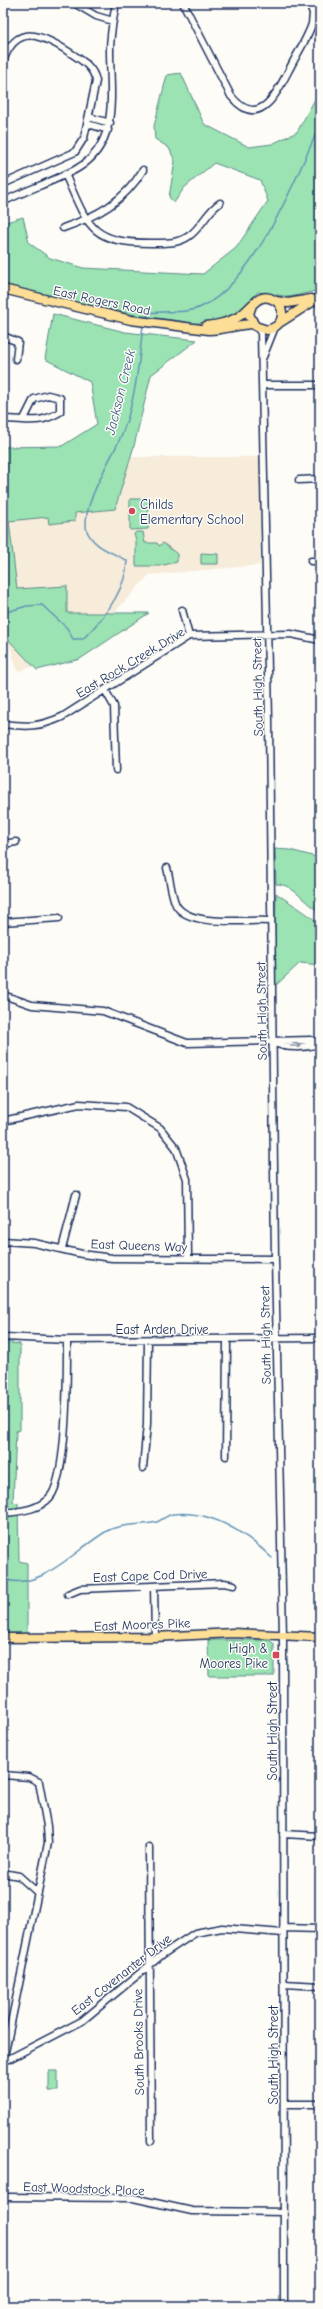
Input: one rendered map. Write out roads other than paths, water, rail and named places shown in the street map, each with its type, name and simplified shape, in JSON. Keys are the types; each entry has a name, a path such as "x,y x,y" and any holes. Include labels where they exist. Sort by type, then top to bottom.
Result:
{"main road":[{"name":"East Rogers Road","path":"3,289 132,320 215,330 240,324 255,325"},
{"path":"265,297 288,303 319,298 276,325 263,330 255,325 249,314 252,305 256,301 265,297"},
{"path":"276,301 282,312 276,325"},
{"name":"East Rogers Road","path":"197,328 214,325 238,317 252,305"},
{"name":"East Moores Pike","path":"3,1638 155,1637 233,1633 320,1637"}],"street":[{"path":"74,3 96,16 113,21"},
{"path":"3,202 78,168 91,157 102,142 110,123 113,21 116,3"},
{"path":"183,3 231,96 241,105 252,109 266,105 276,96 312,24 312,13 309,3"},
{"path":"3,62 8,49 19,39 33,35 50,39 88,65 94,73 96,86 84,138 75,152 3,184"},
{"path":"89,117 110,123"},
{"path":"88,124 108,130"},
{"path":"63,228 86,220 117,202 131,188 143,170"},
{"path":"66,174 86,220 103,236 117,241 175,242 192,234 212,208 220,203"},
{"name":"South High Street","path":"255,325 261,333 273,1042 276,1340 283,1636 284,2306"},
{"name":"South High Street","path":"261,364 266,346 276,325"},
{"path":"3,336 18,342 16,359"},
{"path":"262,385 320,385"},
{"path":"3,419 24,419 35,422 54,415 60,412 60,398 48,395 34,399 24,419"},
{"path":"299,480 320,480"},
{"path":"311,561 320,561"},
{"path":"182,610 189,636"},
{"name":"East Rock Creek Drive","path":"3,724 27,727 44,725 62,717 189,636 291,634 320,640"},
{"path":"105,690 114,706 116,770"},
{"path":"3,844 16,842"},
{"path":"167,868 176,904 184,914 198,919 271,921"},
{"path":"3,922 59,918"},
{"path":"320,993 320,1008"},
{"path":"3,995 32,1005 103,1010 187,1043 311,1040 320,1044"},
{"path":"3,1121 79,1104 126,1107 160,1128 176,1148 187,1179 188,1257"},
{"path":"62,1249 76,1195"},
{"name":"East Queens Way","path":"3,1241 34,1244 82,1254 112,1258 188,1257 275,1259"},
{"name":"East Arden Drive","path":"4,1338 67,1340 276,1340 320,1338"},
{"path":"5,1513 38,1507 49,1498 56,1487 61,1460 65,1408 67,1340"},
{"path":"143,1468 147,1424 148,1340"},
{"path":"226,1456 227,1340"},
{"name":"East Cape Cod Drive","path":"68,1594 80,1589 224,1583 234,1585"},
{"path":"154,1587 155,1637"},
{"path":"3,1775 32,1778 39,1782 41,1786 48,1836 38,1893 3,2062"},
{"path":"283,1834 320,1836"},
{"name":"South Brooks Drive","path":"149,1847 148,1966 150,2140"},
{"path":"3,1873 19,1876 38,1893"},
{"name":"East Covenanter Drive","path":"3,2062 82,2021 178,1942 203,1930 233,1928 283,1931 320,1929"},
{"path":"284,1984 320,1986"},
{"path":"284,2104 320,2104"},
{"name":"East Woodstock Place","path":"3,2197 133,2198 192,2211 284,2212"}],"waterway":[{"name":"Jackson Creek","path":"144,319 149,313 184,311 205,305 223,292 241,273 258,250 273,224 300,171 320,124"},
{"name":"Jackson Creek","path":"3,613 27,606 42,605 67,628 73,639 83,639 105,613 123,583 127,561 94,542 87,531 86,522 91,499 96,486 118,443 129,415 140,355 143,325"},
{"path":"3,1579 17,1582 31,1580 59,1566 97,1537 109,1530 121,1526 157,1522 173,1514 201,1516 227,1525 251,1540 272,1558"}],"place":[{"name":"Childs Elementary School","path":"132,511"},
{"name":"High & Moores Pike","path":"276,1655"}]}
